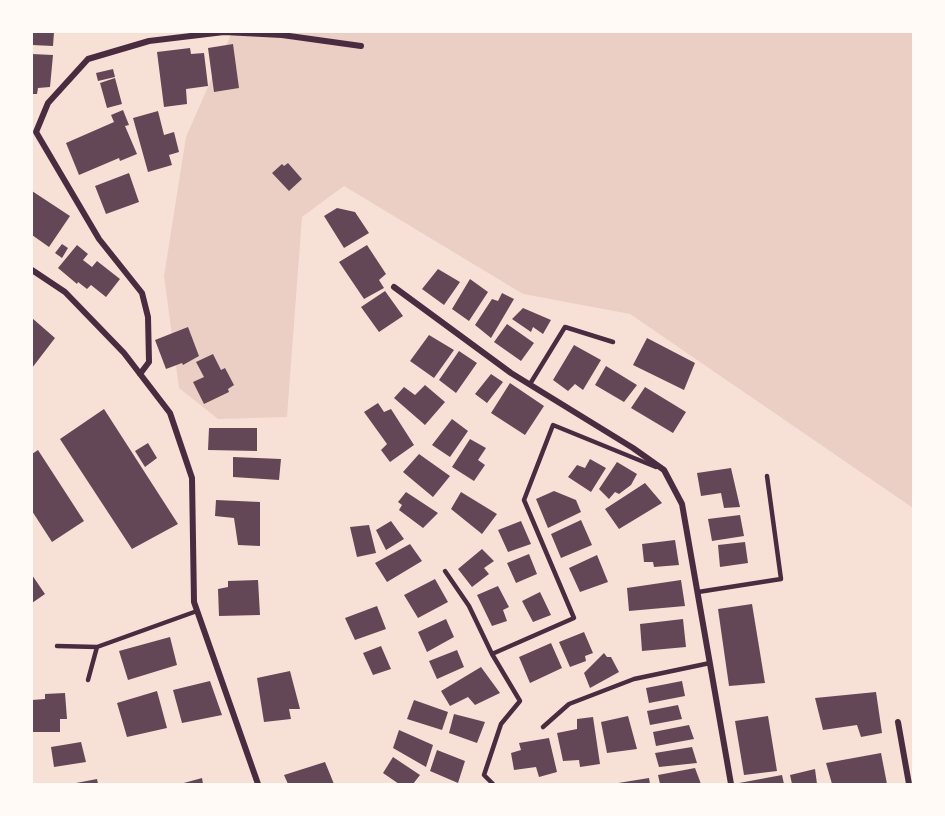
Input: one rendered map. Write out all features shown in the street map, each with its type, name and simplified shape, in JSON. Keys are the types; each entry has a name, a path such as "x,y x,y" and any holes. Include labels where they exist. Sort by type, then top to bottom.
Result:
{"street":[{"path":"140,374 150,362 148,317 142,293 99,239 36,132 48,103 88,59 150,41 224,32 282,33 362,46"},
{"path":"32,270 65,292 124,353 170,413 192,478 194,602 258,784"},
{"path":"394,287 511,373 633,448 664,470 682,504 731,784"},
{"path":"898,722 909,784"}],"lane":[{"path":"530,384 565,327 613,342"},
{"path":"492,654 574,618 524,500 553,425 664,470"},
{"path":"698,592 781,579 767,476"},
{"path":"445,571 469,606 492,654 520,701 501,724 484,775 493,784"},
{"path":"57,646 97,646 197,611"},
{"path":"88,680 97,646"},
{"path":"543,727 569,704 634,679 710,663"}],"shaded area":[{"path":"232,32 913,32 913,508 630,314 523,294 344,186 302,217 287,417 218,419 179,388 164,276 186,137"}],"building":[{"path":"32,32 54,32 53,46 32,45"},
{"path":"233,44 239,88 214,92 208,48"},
{"path":"190,48 191,54 204,53 208,86 186,89 187,104 164,107 157,52"},
{"path":"32,54 53,55 50,87 38,88 37,94 32,94"},
{"path":"113,69 115,77 98,81 96,73"},
{"path":"115,78 122,104 107,108 100,83"},
{"path":"123,110 129,125 125,126 137,154 120,161 119,158 79,175 66,143 114,122 111,115"},
{"path":"158,111 164,135 174,132 179,152 169,155 172,165 148,172 133,118"},
{"path":"288,163 302,179 289,191 272,173 282,164 284,166"},
{"path":"129,173 139,202 106,214 95,186"},
{"path":"32,191 70,216 49,247 32,235"},
{"path":"337,208 355,212 369,233 344,248 324,216"},
{"path":"62,244 68,248 62,258 55,253"},
{"path":"77,245 88,254 83,260 92,267 97,261 120,279 106,297 91,285 87,289 78,282 77,284 58,268"},
{"path":"367,245 386,274 379,280 384,288 364,299 339,262"},
{"path":"438,269 460,282 444,305 422,289"},
{"path":"470,279 488,292 469,321 452,309"},
{"path":"385,291 403,316 379,332 361,307"},
{"path":"502,293 514,299 491,338 475,325 492,299 498,301"},
{"path":"523,308 551,320 543,334 533,327 531,332 512,319"},
{"path":"32,318 55,338 32,368"},
{"path":"507,324 534,343 521,361 494,342"},
{"path":"188,327 199,356 183,365 182,363 166,369 155,340"},
{"path":"429,335 454,350 434,378 410,361"},
{"path":"647,338 695,363 684,390 633,365"},
{"path":"574,345 601,360 583,390 575,384 568,391 553,380"},
{"path":"459,351 477,363 456,393 439,380"},
{"path":"213,354 221,370 225,368 234,385 228,389 229,392 204,404 193,382 204,377 196,362"},
{"path":"606,366 637,385 624,402 595,385"},
{"path":"491,374 503,382 487,403 475,394"},
{"path":"510,383 544,406 525,435 491,413"},
{"path":"425,385 445,402 425,425 394,398 404,387 415,395"},
{"path":"645,387 686,412 673,433 631,408"},
{"path":"378,403 384,412 391,409 414,445 390,462 381,450 387,444 364,412"},
{"path":"104,409 178,524 132,549 60,439"},
{"path":"452,419 468,431 450,457 432,445"},
{"path":"209,428 257,428 257,451 208,450"},
{"path":"470,439 486,448 478,460 485,465 474,481 452,467"},
{"path":"148,443 157,458 145,467 135,451"},
{"path":"38,450 84,521 52,542 32,511 32,454"},
{"path":"419,454 450,476 433,497 403,472"},
{"path":"233,457 281,459 279,480 233,477"},
{"path":"590,459 606,468 591,492 568,477 577,465 585,468"},
{"path":"617,462 637,474 631,485 619,494 615,492 609,499 599,489"},
{"path":"731,468 740,507 724,508 721,493 701,496 697,473"},
{"path":"645,483 662,503 619,529 605,509"},
{"path":"554,491 576,500 581,512 548,528 536,499"},
{"path":"406,492 438,513 423,528 399,510 402,505 398,502"},
{"path":"461,492 497,514 482,534 451,509"},
{"path":"216,500 260,502 260,546 238,545 234,518 215,516"},
{"path":"740,515 744,536 712,541 708,519"},
{"path":"581,520 592,545 561,558 551,534"},
{"path":"391,521 404,539 386,550 376,530"},
{"path":"521,521 531,544 508,552 498,530"},
{"path":"369,525 376,553 357,557 350,527"},
{"path":"675,540 679,565 654,567 653,562 644,562 642,544"},
{"path":"745,542 748,563 720,567 718,545"},
{"path":"410,544 422,561 387,582 375,563"},
{"path":"482,549 494,561 484,568 489,574 472,587 458,569"},
{"path":"529,554 537,574 516,583 507,563"},
{"path":"597,555 608,582 580,592 569,568"},
{"path":"32,575 45,594 32,603"},
{"path":"435,579 448,602 418,618 404,595"},
{"path":"258,580 260,615 219,616 218,589 228,587 228,581"},
{"path":"681,580 685,606 629,611 627,588"},
{"path":"498,586 509,607 503,610 507,621 492,626 477,595"},
{"path":"540,592 551,615 533,622 522,601"},
{"path":"752,604 765,683 729,686 718,609"},
{"path":"377,606 386,629 355,640 345,618"},
{"path":"446,619 454,637 427,652 418,632"},
{"path":"683,619 686,647 642,651 640,624"},
{"path":"584,632 593,653 585,656 586,661 570,667 559,642"},
{"path":"170,637 177,665 128,680 119,651"},
{"path":"551,643 562,668 530,683 519,657"},
{"path":"381,646 391,669 373,675 363,653"},
{"path":"457,650 464,667 437,679 429,661"},
{"path":"604,653 607,657 611,657 619,672 590,688 584,673"},
{"path":"481,667 500,693 475,705 468,697 450,706 441,691"},
{"path":"290,671 300,709 289,709 291,719 264,722 257,678"},
{"path":"210,681 222,715 182,723 173,690"},
{"path":"682,681 685,696 649,703 646,688"},
{"path":"157,691 167,728 127,737 117,703"},
{"path":"876,692 882,733 861,737 857,725 823,730 815,698"},
{"path":"65,693 67,719 60,719 60,732 32,732 32,700 45,699 45,694"},
{"path":"414,700 448,712 442,730 407,719"},
{"path":"678,705 682,719 650,725 647,711"},
{"path":"454,714 485,722 477,743 449,733"},
{"path":"628,716 637,749 607,753 601,722"},
{"path":"768,716 777,771 744,775 735,721"},
{"path":"593,717 600,764 580,767 579,760 563,761 557,733 577,729 577,719"},
{"path":"689,725 694,739 656,746 653,732"},
{"path":"399,730 433,745 426,767 393,748"},
{"path":"549,738 557,772 539,777 536,767 514,770 511,753 521,750 519,743"},
{"path":"81,742 86,762 54,767 51,747"},
{"path":"692,747 697,763 659,767 655,753"},
{"path":"437,750 465,761 458,783 430,771"},
{"path":"881,753 887,784 832,784 826,763"},
{"path":"393,757 420,775 413,784 399,784 383,773"},
{"path":"325,762 334,784 288,784 284,775"},
{"path":"695,768 701,784 660,784 658,775"},
{"path":"815,769 817,784 792,784 790,775"},
{"path":"782,775 784,784 739,783"},
{"path":"202,778 203,784 180,784"},
{"path":"649,778 650,784 618,784 618,783"},
{"path":"97,779 98,784 76,784 76,783"}]}
